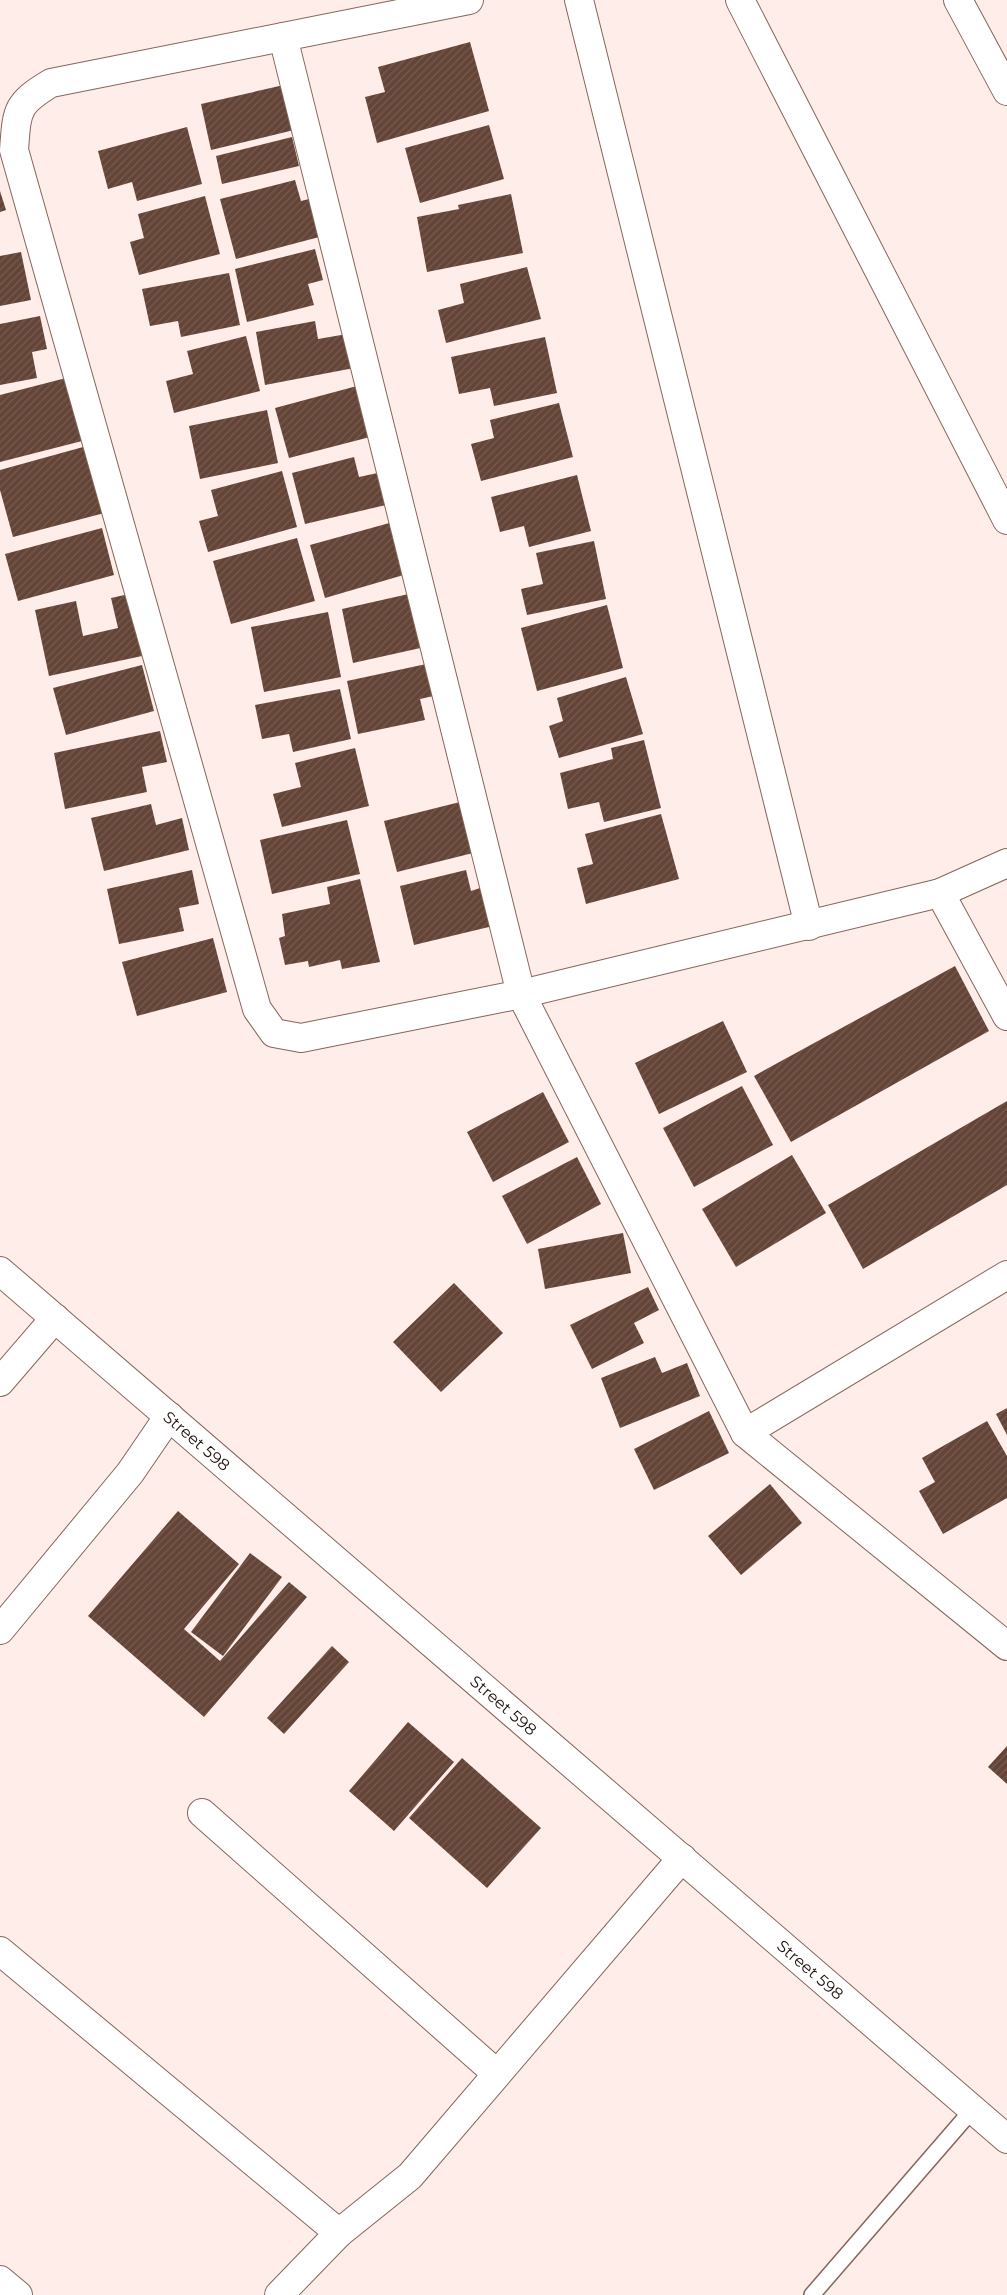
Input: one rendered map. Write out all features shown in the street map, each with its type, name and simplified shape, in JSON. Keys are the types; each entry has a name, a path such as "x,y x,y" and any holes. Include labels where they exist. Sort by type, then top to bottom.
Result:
{"street":[{"path":"469,0 51,83 28,97 17,117 14,150 257,1009 274,1033 301,1038 520,994 940,894 1007,863"},
{"path":"579,0 809,926"},
{"path":"740,0 1007,520"},
{"path":"958,0 1007,91"},
{"path":"283,37 520,994 746,1432 1007,1646"},
{"path":"940,894 1007,1016"},
{"name":"Street 598","path":"0,1271 1007,2139"},
{"path":"746,1432 1007,1275"},
{"path":"0,1382 55,1318"},
{"path":"0,1630 130,1473 169,1416"},
{"path":"202,1813 496,2074"},
{"path":"279,2295 339,2233 410,2176 682,1858"},
{"path":"0,1951 339,2233"},
{"path":"0,2280 18,2295"}],"lane":[{"path":"812,2295 973,2109"}],"building":[{"path":"470,42 489,111 377,143 365,97 385,92 378,67"},
{"path":"284,85 294,130 211,150 201,104"},
{"path":"489,125 504,179 420,203 405,148"},
{"path":"187,127 202,184 137,201 132,182 108,189 98,151"},
{"path":"292,137 299,166 222,184 216,156"},
{"path":"295,180 301,201 313,198 323,236 236,259 220,199"},
{"path":"0,191 6,210 0,212"},
{"path":"511,194 523,253 427,272 417,217 459,209 458,205"},
{"path":"205,196 220,254 139,275 130,242 144,238 138,214"},
{"path":"315,249 323,280 308,284 314,305 247,322 235,269"},
{"path":"21,252 31,300 0,306 0,256"},
{"path":"527,267 541,319 446,343 438,310 464,303 460,284"},
{"path":"229,273 240,325 181,337 178,321 150,326 142,289"},
{"path":"40,316 47,349 32,352 37,378 0,385 0,324"},
{"path":"315,321 318,339 347,334 354,368 265,385 256,332"},
{"path":"246,336 260,391 174,413 166,381 193,374 187,351"},
{"path":"545,337 557,393 494,406 490,388 459,394 451,357"},
{"path":"70,377 86,440 0,462 0,395"},
{"path":"357,386 370,437 289,458 275,408"},
{"path":"559,403 573,457 481,481 471,444 494,438 490,420"},
{"path":"267,410 278,463 200,479 189,426"},
{"path":"94,444 112,511 13,537 0,490 0,470"},
{"path":"354,457 359,477 382,472 390,504 305,524 292,473"},
{"path":"282,471 297,527 208,552 199,521 218,516 211,490"},
{"path":"577,475 591,531 529,547 524,526 500,532 491,497"},
{"path":"393,522 407,574 325,598 310,545"},
{"path":"102,528 114,575 18,601 5,554"},
{"path":"297,538 315,601 231,624 213,561"},
{"path":"594,541 606,599 527,615 521,589 543,584 536,553"},
{"path":"413,593 425,647 353,663 342,609"},
{"path":"129,594 142,656 49,676 35,610 76,601 83,636 118,628 111,598"},
{"path":"607,605 623,668 537,691 521,628"},
{"path":"328,612 341,677 264,692 251,627"},
{"path":"431,663 438,695 420,699 425,720 358,734 347,681"},
{"path":"142,665 154,711 66,735 53,688"},
{"path":"626,677 643,734 559,758 549,726 563,721 557,698"},
{"path":"340,689 351,739 293,752 289,734 262,739 255,705"},
{"path":"160,731 167,762 142,767 147,792 65,809 54,753"},
{"path":"644,740 661,808 604,822 599,802 568,809 560,773 613,759 611,748"},
{"path":"355,748 369,806 282,827 273,794 301,787 295,763"},
{"path":"468,800 481,851 397,872 384,821"},
{"path":"151,804 156,825 182,818 189,850 104,871 91,818"},
{"path":"661,814 679,879 586,904 577,868 593,864 585,834"},
{"path":"347,820 360,874 272,894 260,840"},
{"path":"192,870 199,904 179,908 184,931 119,944 107,889"},
{"path":"466,870 471,891 483,887 493,926 414,945 400,886"},
{"path":"360,879 380,962 342,969 340,960 309,967 308,961 285,965 279,938 285,936 282,914 330,904 327,887"},
{"path":"213,938 227,992 137,1016 122,962"},
{"path":"955,966 989,1031 791,1142 754,1076"},
{"path":"723,1021 747,1072 659,1114 635,1063"},
{"path":"742,1086 773,1145 694,1187 663,1128"},
{"path":"543,1092 569,1142 493,1182 467,1132"},
{"path":"1007,1101 1007,1185 863,1269 828,1205"},
{"path":"792,1155 826,1213 736,1267 702,1209"},
{"path":"577,1157 601,1204 527,1244 502,1196"},
{"path":"623,1233 631,1273 545,1289 538,1249"},
{"path":"454,1283 503,1333 441,1392 393,1342"},
{"path":"648,1287 659,1310 634,1323 644,1343 592,1369 570,1325"},
{"path":"655,1357 662,1373 687,1363 700,1396 620,1428 601,1378"},
{"path":"1007,1408 1007,1435 996,1414"},
{"path":"709,1411 729,1453 654,1490 634,1449"},
{"path":"987,1421 1007,1456 1007,1498 943,1534 919,1491 935,1482 922,1458"},
{"path":"770,1484 802,1523 741,1575 708,1536"},
{"path":"178,1511 239,1564 184,1629 220,1661 289,1582 307,1597 204,1717 88,1616"},
{"path":"250,1553 282,1577 223,1656 191,1632"},
{"path":"332,1646 349,1662 284,1734 267,1718"},
{"path":"408,1722 454,1762 394,1831 349,1791"},
{"path":"1007,1746 1007,1784 988,1767"},
{"path":"462,1758 541,1828 487,1888 409,1818"}]}
